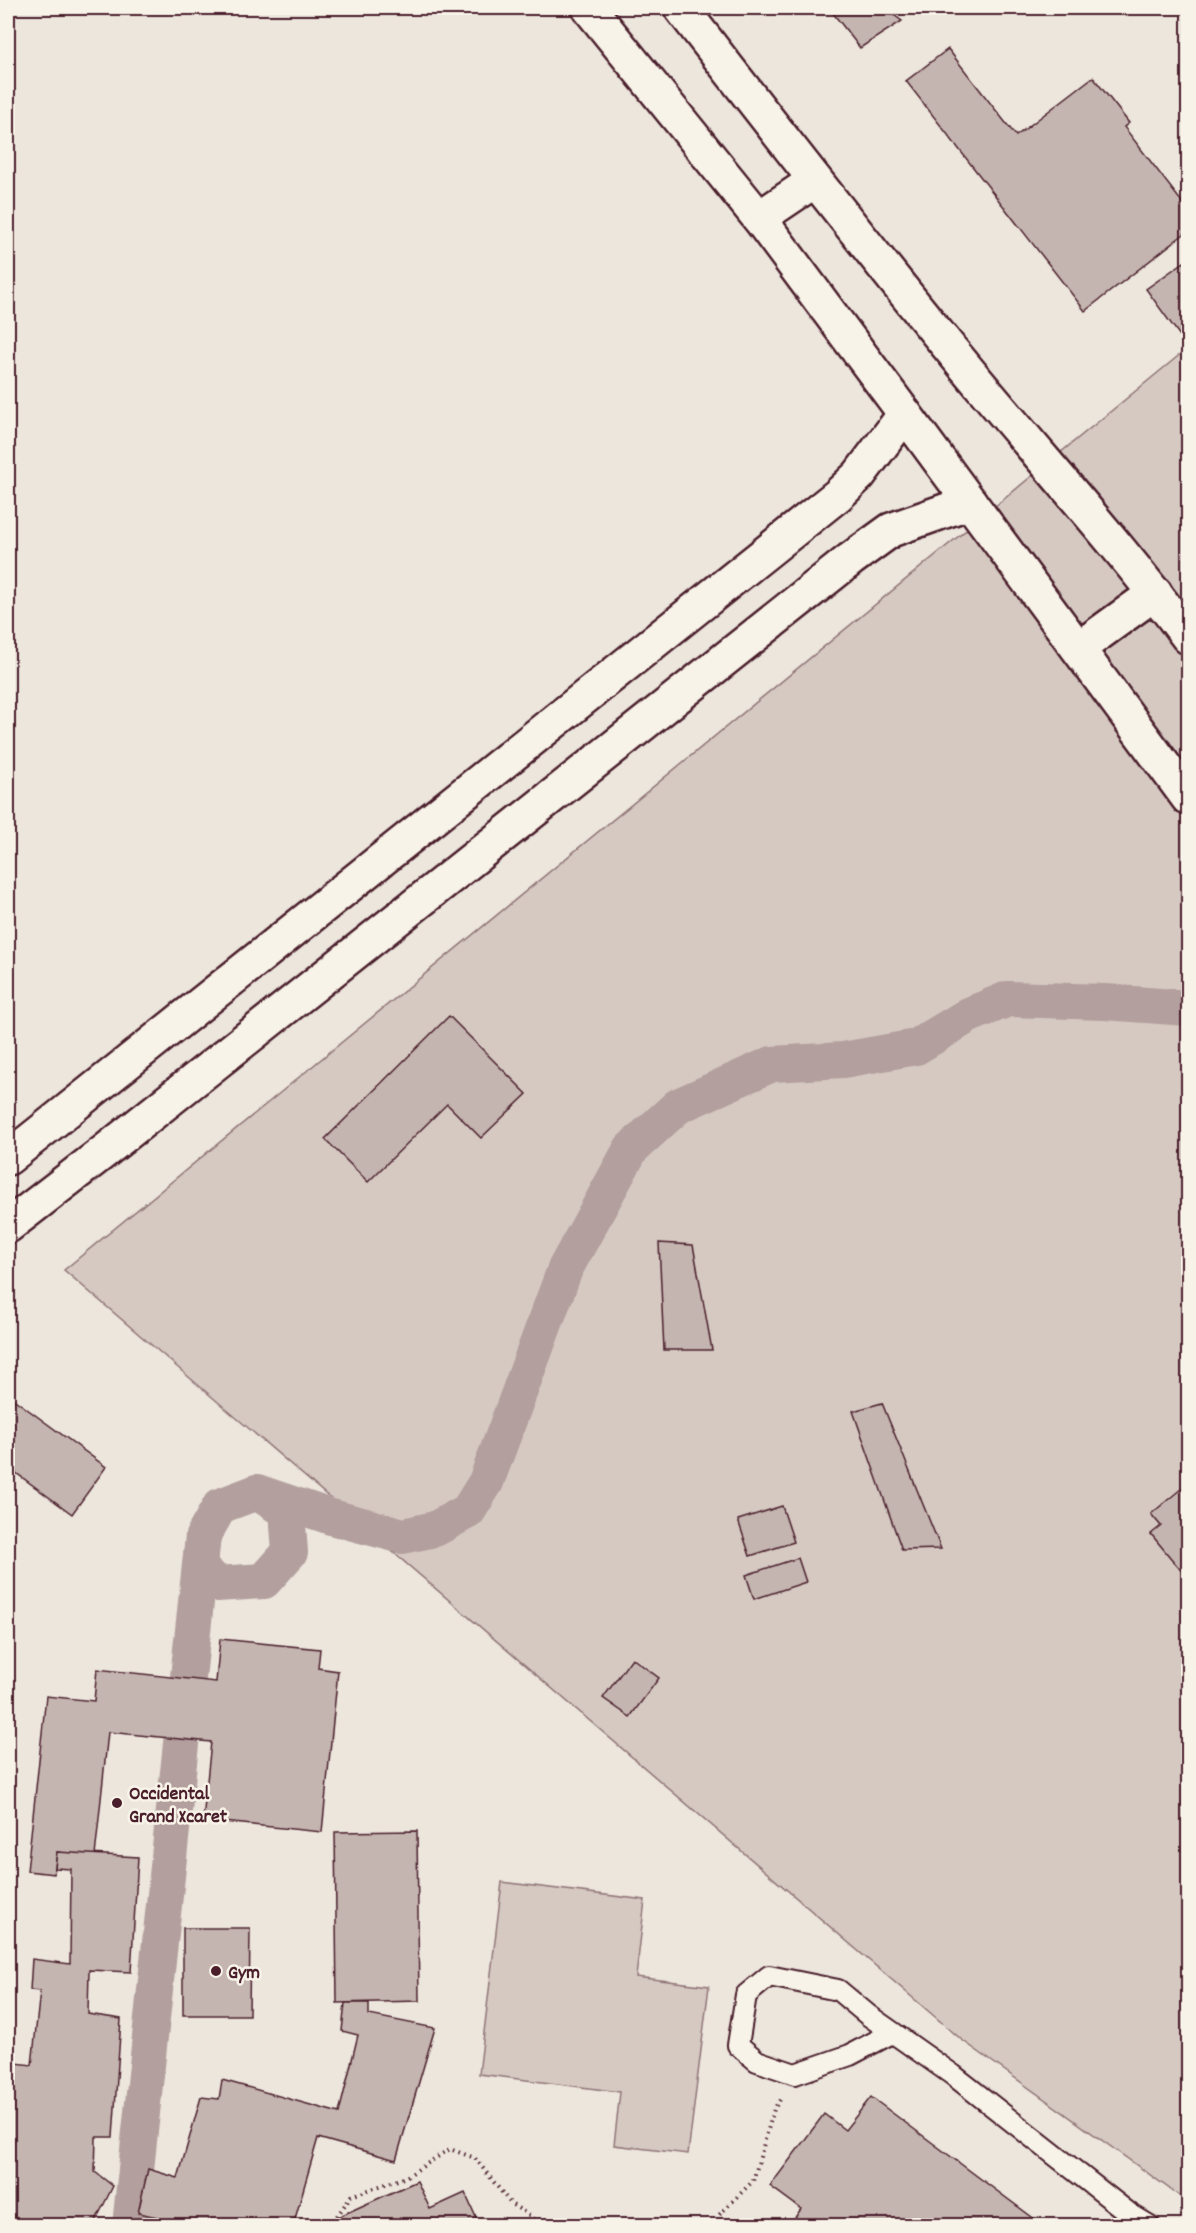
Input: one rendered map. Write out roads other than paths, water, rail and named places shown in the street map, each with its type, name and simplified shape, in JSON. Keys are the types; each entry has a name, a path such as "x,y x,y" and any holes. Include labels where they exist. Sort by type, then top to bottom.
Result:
{"street":[{"path":"589,8 759,218 1188,798"},
{"path":"681,8 814,181 957,358 1155,593 1188,637"},
{"path":"759,218 814,181"},
{"path":"8,1158 838,495 859,475 905,414"},
{"path":"8,1226 851,559 891,530 970,501"},
{"path":"1079,648 1155,593"}],"lane":[{"path":"892,2033 850,2055 795,2074 757,2061 738,2045 746,1995 769,1976 838,1990 892,2033 953,2075 1130,2214 1150,2226"}],"waterway":[{"path":"257,1492 331,1517 403,1536 435,1529 468,1511 486,1482 565,1269 631,1149 678,1106 772,1064 843,1060 916,1047 969,1015 1008,999 1105,1002 1188,1008"},
{"path":"130,2226 203,1536 220,1506 257,1492 287,1512 290,1552 264,1581 217,1584 200,1566"}],"place":[{"name":"Occidental Grand Xcaret","path":"117,1803"},
{"name":"Gym","path":"216,1971"}]}
